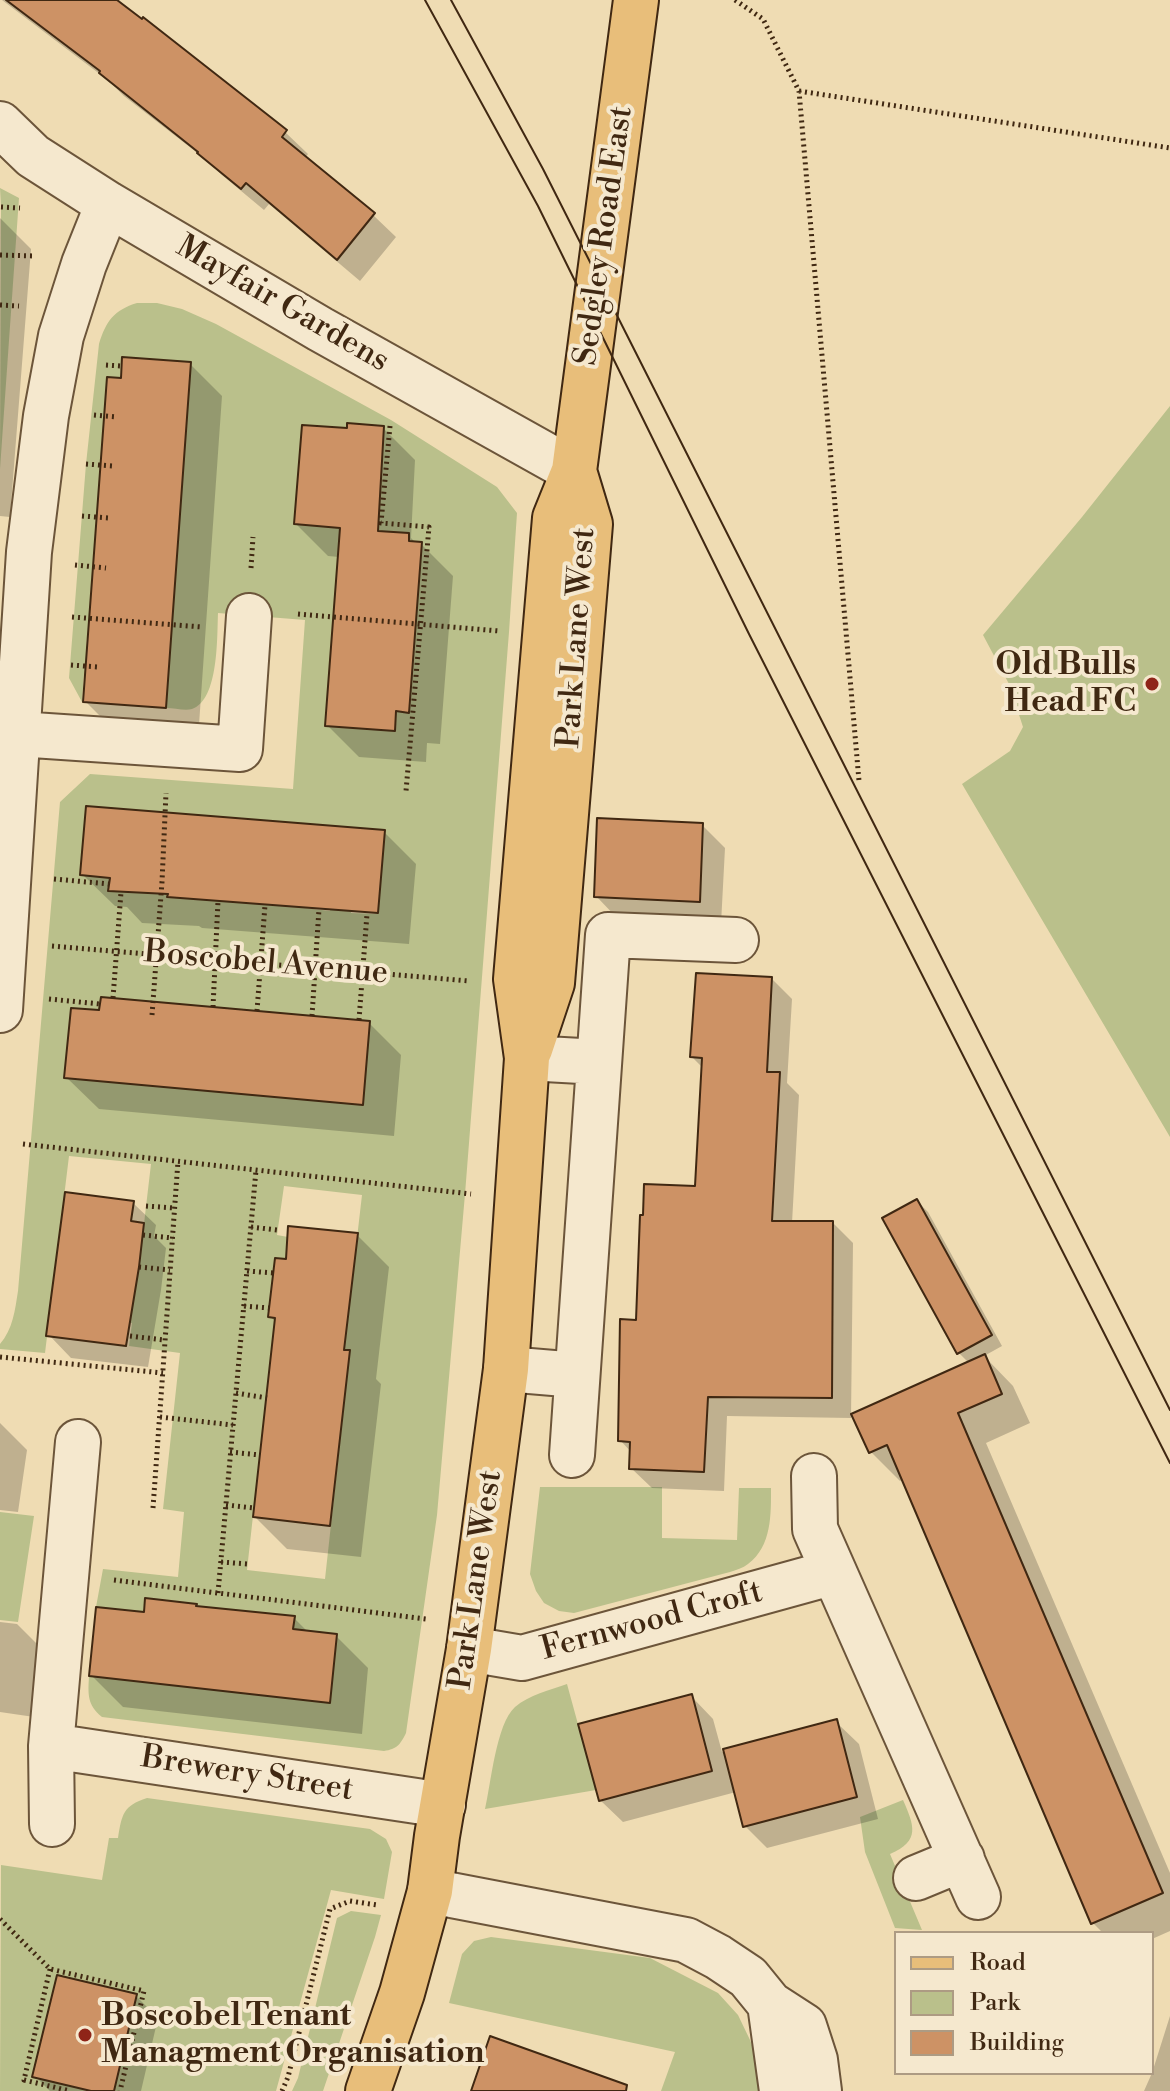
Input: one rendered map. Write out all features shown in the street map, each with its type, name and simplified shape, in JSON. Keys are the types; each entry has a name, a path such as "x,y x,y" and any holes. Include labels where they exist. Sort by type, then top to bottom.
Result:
{"main road":[{"name":"Sedgley Road East","path":"574,471 636,0"},
{"name":"Park Lane West","path":"368,2091 402,1993 430,1891 469,1649 506,1369 527,1058 552,983 590,524 574,471"}],"street":[{"name":"Mayfair Gardens","path":"0,124 33,156 108,204 320,329 574,471"},
{"path":"0,1010 18,734 15,551 61,336 84,264 108,204"},
{"path":"18,734 240,749 249,616"},
{"path":"572,1455 608,935 736,940"},
{"path":"527,1058 599,1062"},
{"path":"506,1369 577,1375"},
{"path":"52,1824 51,1746 78,1442"},
{"path":"814,1476 815,1529 970,1878 916,1878"},
{"name":"Fernwood Croft","path":"469,1649 522,1658 834,1572"},
{"name":"Brewery Street","path":"51,1746 443,1805"},
{"path":"430,1891 686,1940 748,1977 770,2004 804,2026 815,2060 819,2091"},
{"path":"770,2004 782,2091"}],"path":[{"path":"735,0 763,19 799,91 859,781"},
{"path":"799,91 1170,148"},
{"path":"0,255 35,256"},
{"path":"0,305 21,306"},
{"path":"84,414 117,417"},
{"path":"391,420 381,523 429,527 406,791"},
{"path":"80,464 113,466"},
{"path":"76,515 109,518"},
{"path":"71,565 106,568"},
{"path":"63,664 98,667"},
{"path":"152,1015 167,780"},
{"path":"45,878 109,884"},
{"path":"113,998 121,892"},
{"path":"213,1007 218,901"},
{"path":"257,1011 265,905"},
{"path":"312,1016 319,909"},
{"path":"359,1020 367,914"},
{"name":"Boscobel Avenue","path":"48,945 481,982"},
{"path":"44,998 100,1004"},
{"path":"23,1144 476,1195"},
{"path":"153,1508 178,1161"},
{"path":"218,1593 256,1170"},
{"path":"146,1206 174,1208"},
{"path":"251,1227 277,1230"},
{"path":"143,1235 173,1238"},
{"path":"139,1267 170,1270"},
{"path":"246,1271 274,1273"},
{"path":"244,1306 269,1308"},
{"path":"130,1336 165,1340"},
{"path":"0,1357 163,1373"},
{"path":"236,1393 267,1398"},
{"path":"160,1417 233,1425"},
{"path":"230,1452 260,1455"},
{"path":"226,1505 254,1508"},
{"path":"221,1562 248,1564"},
{"path":"101,1578 435,1620"},
{"path":"282,2091 330,1909 350,1901 390,1907"},
{"path":"0,1919 50,1969 144,1991 120,2091"},
{"path":"50,1969 24,2080 70,2091"}],"green space":[{"path":"0,188 19,198 0,469 1,207"},
{"path":"137,303 157,303 182,309 216,324 391,420 497,487 517,513 437,1515 406,1733 398,1746 384,1751 102,1717 91,1704 89,1676 330,1702 337,1634 293,1629 295,1616 244,1611 195,1619 196,1604 145,1598 143,1612 96,1607 103,1569 178,1577 184,1512 163,1509 180,1353 129,1346 132,1323 119,1321 138,1275 151,1164 69,1156 45,1353 0,1349 13,1319 18,1291 60,802 90,774 293,789 305,620 218,613 215,666 207,693 201,703 192,709 166,708 191,362 122,357 120,378 107,377 105,401 116,431 103,431 94,554 106,556 105,576 92,576 90,601 103,603 87,638 89,654 98,675 84,674 82,702 69,678 99,344 112,318 122,309","holes":["302,425 371,430 363,530 409,533 409,541 422,543 408,713 396,711 395,730 325,725 340,528 294,524","87,806 384,830 378,914 351,913 351,899 332,897 330,911 305,908 306,895 280,893 278,906 167,896 168,883 133,880 131,892 109,891 109,878 81,875","160,1003 271,1012 297,1028 298,1015 323,1017 342,1032 343,1018 370,1021 363,1105 65,1078 71,1008 100,1010","284,1186 362,1195 344,1350 350,1351 325,1579 247,1570 288,1237 277,1235"]},
{"path":"1170,406 1170,1137 962,784 1010,751 1023,727 1009,684 983,635"},
{"path":"540,1487 662,1487 662,1538 737,1540 739,1488 771,1488 771,1508 762,1548 756,1557 739,1569 574,1613 559,1611 544,1603 530,1574"},
{"path":"0,1512 34,1516 18,1622 0,1620"},
{"path":"567,1684 596,1790 485,1809 495,1755 509,1715 527,1699"},
{"path":"147,1798 370,1829 386,1839 392,1852 384,1899 331,1890 276,2091 0,2091 1,1865 102,1880 109,1838 118,1838 128,1808"},
{"path":"903,1800 912,1825 911,1838 890,1854 922,1930 895,1928 865,1852 860,1817"},
{"path":"351,1911 381,1915 375,1937 323,2091 292,2091 298,2078 337,1918"},
{"path":"491,1937 650,1958 718,1993 738,2015 762,2071 766,2091 661,2091 675,2052 449,2003 462,1954 474,1941"}],"building":[{"path":"6,0 117,0 287,130 282,137 375,213 337,260 246,183 241,189 100,71"},
{"path":"122,357 191,362 166,708 83,702 107,377 121,378"},
{"path":"347,423 384,426 378,531 409,533 409,541 422,542 409,713 396,711 395,731 325,726 340,528 294,524 302,425 347,428"},
{"path":"86,806 385,830 378,913 108,891 110,878 80,875"},
{"path":"597,818 703,823 700,902 594,897"},
{"path":"696,973 772,977 767,1072 780,1072 772,1221 833,1221 832,1398 708,1397 704,1472 629,1469 630,1442 618,1441 620,1319 636,1320 644,1184 695,1186 702,1058 690,1057"},
{"path":"101,997 370,1021 363,1105 64,1078 71,1008 99,1010"},
{"path":"65,1192 134,1201 131,1221 144,1223 126,1346 46,1336"},
{"path":"917,1199 992,1335 957,1354 882,1218"},
{"path":"288,1226 358,1233 344,1350 350,1350 330,1526 253,1517 275,1318 268,1317 275,1258 286,1259"},
{"path":"985,1354 1002,1394 958,1413 1163,1893 1091,1924 887,1445 869,1453 851,1414"},
{"path":"145,1598 295,1616 293,1629 337,1634 330,1703 89,1676 96,1607 144,1612"},
{"path":"692,1694 712,1771 599,1801 578,1724"},
{"path":"837,1719 857,1797 743,1827 723,1749"},
{"name":"Boscobel Tenant Managment Organisation","path":"57,1975 137,1994 114,2091 91,2091 32,2077"},
{"path":"490,2036 627,2085 626,2091 471,2091"}],"tram line":[{"path":"425,0 538,206 749,634 1170,1463"},
{"path":"451,0 543,169 1170,1410"}],"place":[{"name":"Old Bulls Head FC","path":"1152,684"},
{"name":"Boscobel Tenant Managment Organisation","path":"85,2035"}]}
